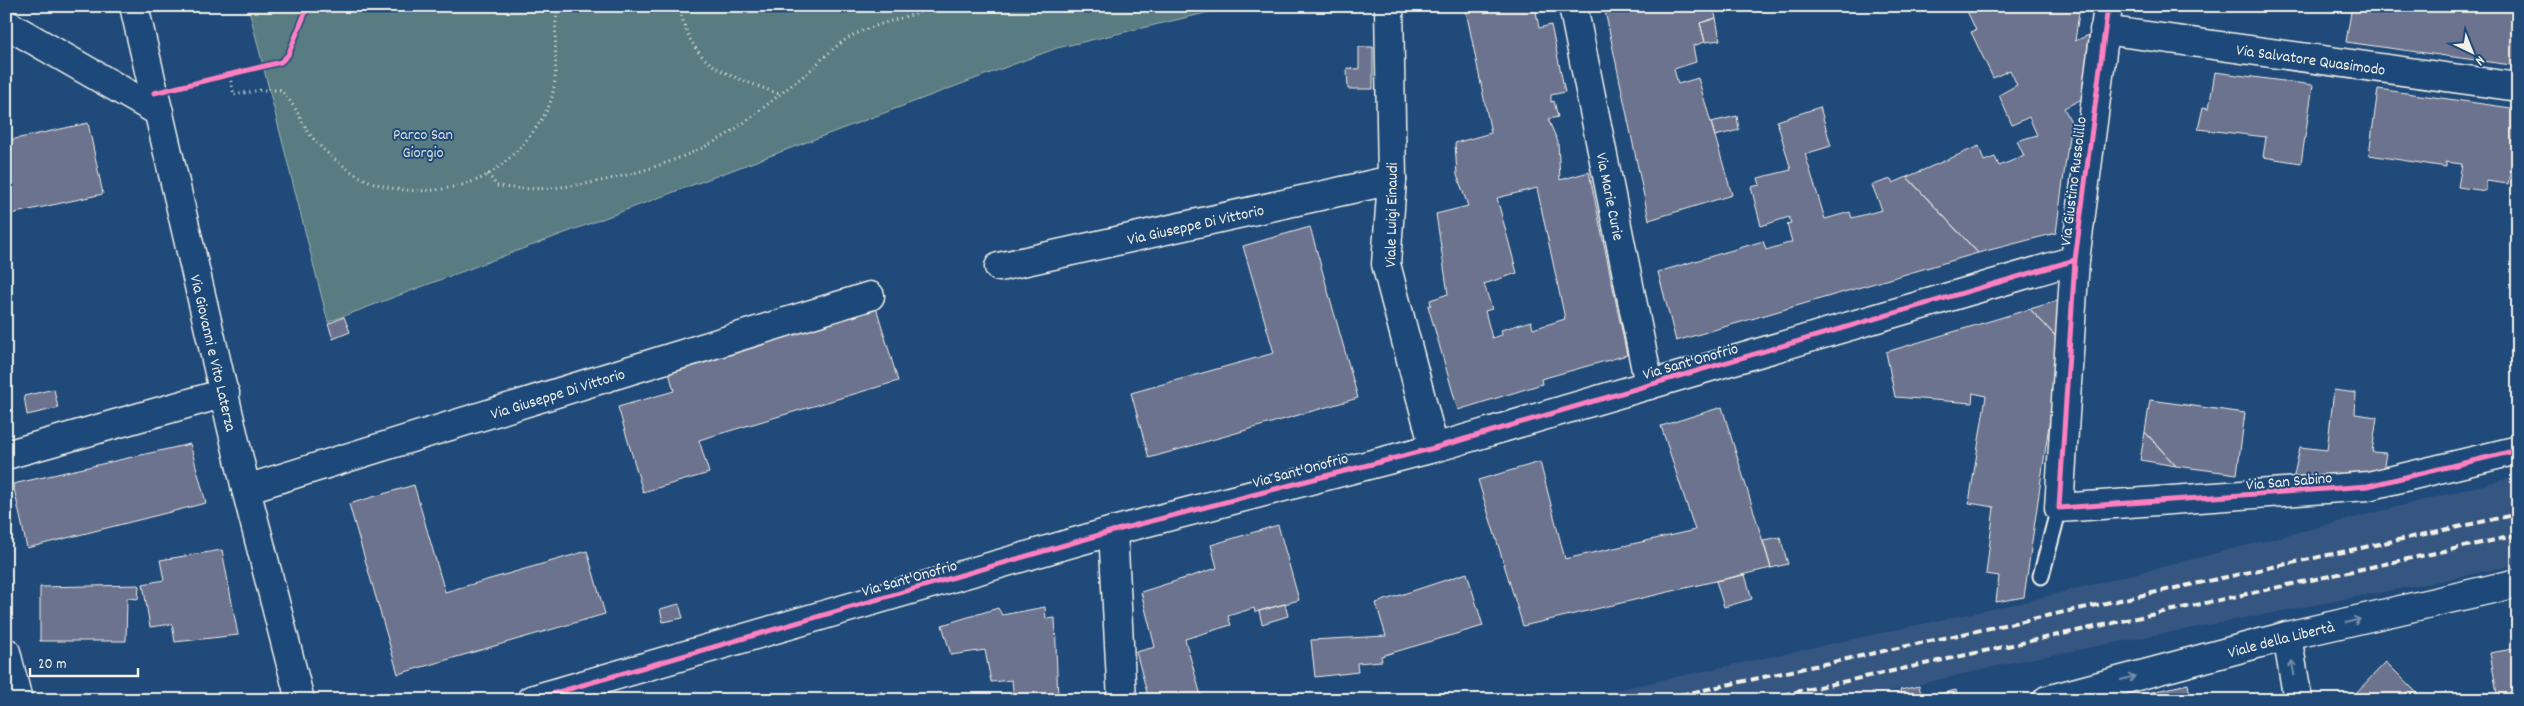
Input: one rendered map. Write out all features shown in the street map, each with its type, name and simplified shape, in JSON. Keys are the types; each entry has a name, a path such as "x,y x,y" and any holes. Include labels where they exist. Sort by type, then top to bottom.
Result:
{"street":[{"name":"Via Giovanni e Vito Laterza","path":"134,6 246,489 300,700"},
{"name":"Viale Luigi Einaudi","path":"1389,6 1392,180 1386,264 1434,448"},
{"name":"Via Marie Curie","path":"1573,6 1649,385"},
{"name":"Via Salvatore Quasimodo","path":"2106,18 2518,87"},
{"name":"Via Giustino Russolillo","path":"2059,508 2075,260 2106,18"},
{"path":"6,24 159,112"},
{"name":"Via Giuseppe Di Vittorio","path":"999,267 1392,180"},
{"name":"Via Sant'Onofrio","path":"531,700 1112,531 1434,448 2075,260"},
{"name":"Via Giuseppe Di Vittorio","path":"246,489 870,296"},
{"path":"6,455 225,393"},
{"name":"Via San Sabino","path":"2059,508 2368,486 2518,450"},
{"path":"1112,531 1122,700"},
{"name":"Viale della Libertà","path":"2047,700 2287,636 2518,583"},
{"path":"2287,636 2298,700"},
{"path":"6,652 18,700"}],"lane":[{"name":"Via Giustino Russolillo","path":"2040,576 2059,508"}],"path":[{"path":"220,78 232,75 234,95 261,90 280,90 292,100 312,136 331,156 354,173 376,184 407,192 436,190 478,180 503,164 528,138 548,107 556,76 554,23 558,6"},
{"path":"679,6 686,30 696,50 710,64 780,94"},
{"path":"488,174 497,186 519,190 555,188 601,181 649,168 694,151 732,131 803,77 835,47 856,34 921,12 928,6"}],"shaded area":[{"path":"2518,476 2518,564 2440,581 2014,662 1852,700 1570,700 2024,602"}],"green space":[{"name":"Parco San Giorgio","path":"248,6 1235,6 1057,48 328,322"}],"building":[{"path":"1465,6 1535,6 1539,28 1551,25 1565,92 1551,95 1551,102 1554,101 1558,117 1548,119 1558,142 1560,180 1589,172 1627,355 1541,379 1542,384 1458,410 1428,306 1431,305 1430,300 1448,294 1436,214 1468,206 1457,175 1455,143 1491,133","holes":["1537,188 1565,319 1533,329 1531,321 1501,330 1502,335 1492,338 1485,311 1492,309 1484,284 1517,273 1497,198"]},
{"path":"1604,6 1713,6 1716,18 1700,23 1705,42 1693,46 1696,62 1674,69 1678,84 1698,78 1732,195 1649,220"},
{"path":"1976,6 2080,6 2075,41 2089,35 2082,99 2064,108 2071,122 2056,233 1978,253 1907,177 1979,146 1984,161 1995,157 1999,166 2024,156 2017,141 2037,135 2029,117 2012,125 1999,95 2017,85 2010,70 1993,78 1971,32 1976,30 1967,11"},
{"path":"2352,6 2518,6 2518,66 2346,42"},
{"path":"1716,18 1720,40 1705,42 1700,23"},
{"path":"1359,47 1373,47 1373,89 1348,89 1347,68 1359,69"},
{"path":"2215,72 2313,85 2301,163 2263,157 2266,137 2198,129 2203,107 2209,108"},
{"path":"2378,89 2518,109 2518,169 2511,168 2508,184 2486,181 2486,191 2458,187 2462,164 2446,162 2446,167 2369,155"},
{"path":"1820,107 1831,146 1805,154 1825,219 1850,212 1852,218 1882,210 1872,185 1891,179 1893,183 1907,177 1978,253 1676,341 1658,272 1763,241 1766,250 1792,242 1787,224 1791,223 1789,217 1761,226 1751,187 1760,185 1758,178 1791,170 1777,121"},
{"path":"1737,116 1739,130 1715,136 1711,122"},
{"path":"88,123 103,194 6,215 6,141"},
{"path":"1310,227 1358,398 1149,458 1131,393 1274,353 1243,246"},
{"path":"2067,298 2061,342 2030,309"},
{"path":"876,307 898,381 699,440 709,473 643,492 618,407 674,391 668,369"},
{"path":"2030,309 2061,342 2024,597 1996,602 1999,576 1986,574 1994,507 1969,503 1986,396 1973,393 1972,403 1895,397 1886,352"},
{"path":"344,317 350,332 333,339 328,324"},
{"path":"54,389 58,408 27,415 24,396"},
{"path":"2334,390 2356,393 2355,414 2377,417 2372,452 2386,453 2383,472 2293,480 2300,447 2327,450"},
{"path":"2150,400 2245,413 2237,474 2176,466 2145,432"},
{"path":"1722,407 1771,568 1523,626 1478,480 1540,462 1565,559 1695,530 1661,426"},
{"path":"2145,432 2176,466 2140,460"},
{"path":"190,444 206,503 27,548 13,484"},
{"path":"414,485 445,592 587,551 605,614 398,674 349,504"},
{"path":"1278,525 1299,600 1255,612 1254,608 1228,616 1231,625 1185,639 1202,699 1149,700 1136,652 1155,647 1141,592 1217,568 1211,545"},
{"path":"1780,537 1788,564 1771,568 1763,540"},
{"path":"222,550 238,635 175,642 172,624 150,627 143,584 164,580 160,560"},
{"path":"1467,573 1483,626 1381,656 1382,661 1357,663 1358,672 1315,677 1311,640 1386,636 1376,603"},
{"path":"1745,575 1752,599 1724,607 1716,581"},
{"path":"139,585 138,599 127,598 126,641 40,641 40,587"},
{"path":"679,604 683,618 663,622 660,609"},
{"path":"1285,604 1288,616 1262,624 1259,611"},
{"path":"1045,607 1046,619 1055,618 1058,700 1014,700 1012,680 991,682 985,650 951,655 942,625 998,608 1002,615"},
{"path":"2518,648 2518,700 2498,700 2490,653"},
{"path":"2386,662 2424,700 2349,700"},
{"path":"2188,684 2191,700 2130,700 2129,697"},
{"path":"1919,686 1922,698 1902,700 1900,690"},
{"path":"1956,690 1958,700 1916,700 1922,698"},
{"path":"881,691 884,700 859,700 858,697"},
{"path":"2273,693 2274,700 2238,700"}],"railway":[{"path":"1657,700 2518,514"},
{"path":"1759,700 2518,535"}],"cycle path":[{"path":"154,93 281,62 288,55 308,6"},
{"path":"2108,6 2075,260 2059,508 2368,486 2518,450"},
{"path":"531,700 1113,531 1434,448 2075,260"}]}
